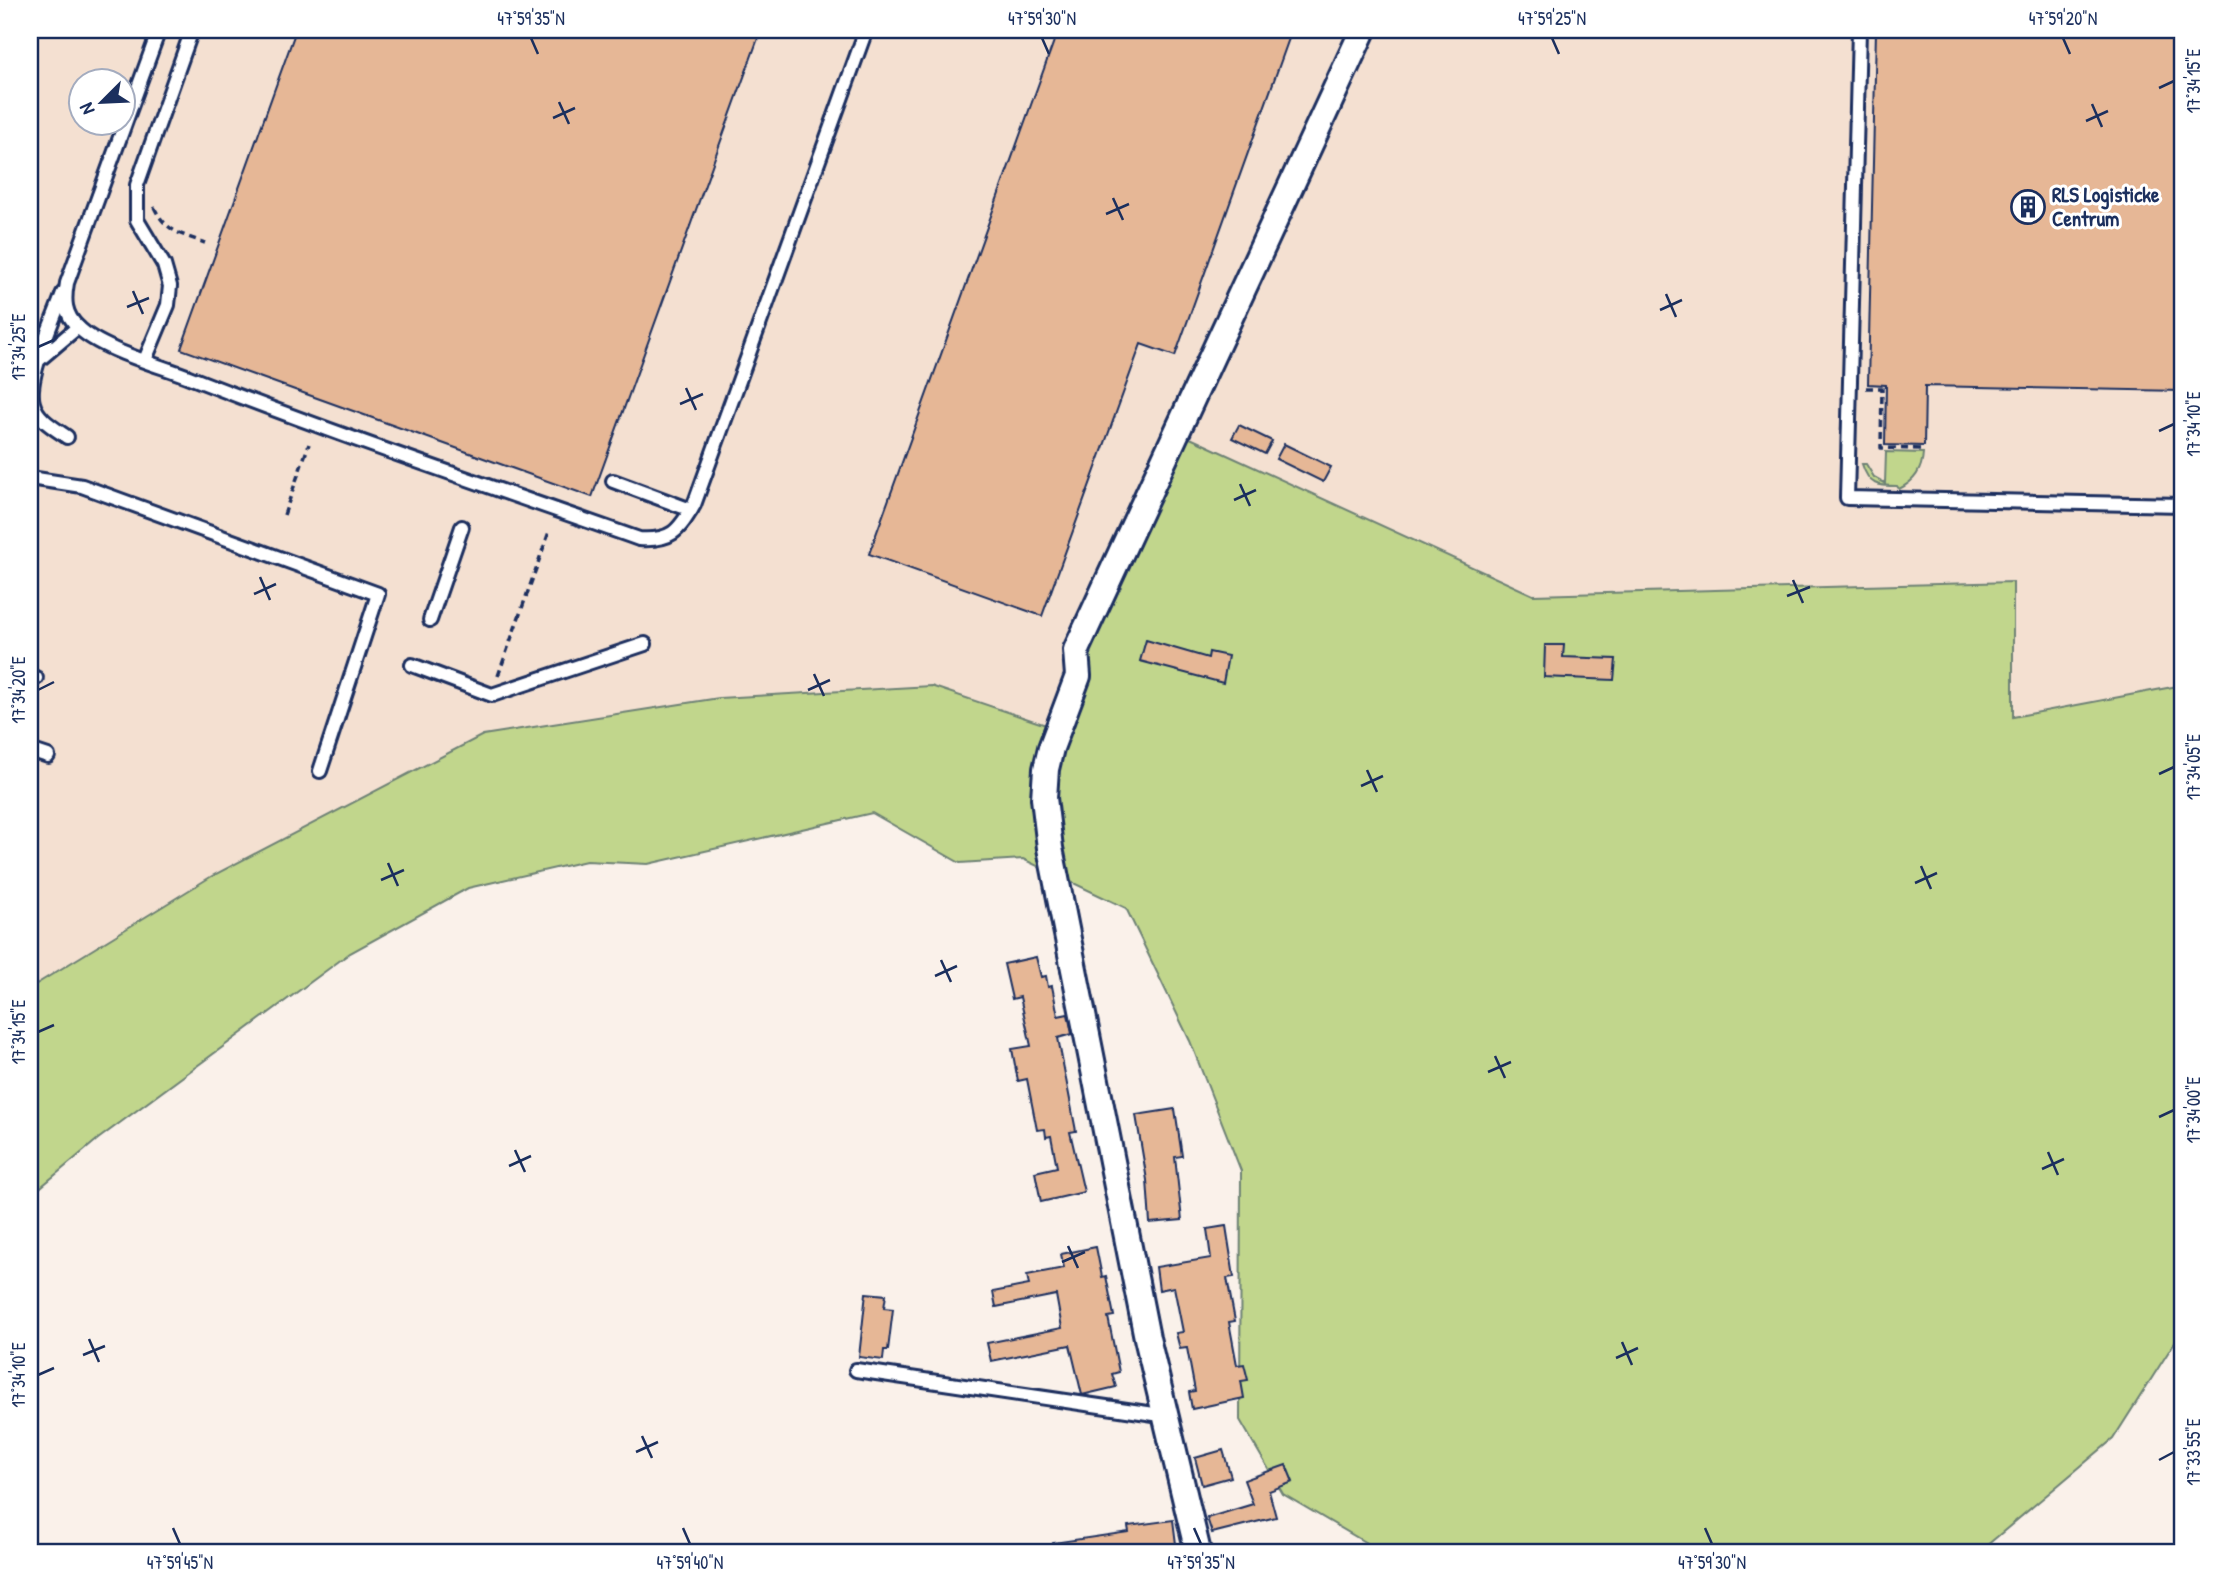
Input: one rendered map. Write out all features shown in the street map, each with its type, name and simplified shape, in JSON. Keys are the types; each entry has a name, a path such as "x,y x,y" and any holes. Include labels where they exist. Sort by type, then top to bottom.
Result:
{"street":[{"path":"1198,1552 1147,1338 1050,848 1044,798 1046,769 1051,748 1078,676 1076,650 1363,30"}],"lane":[{"path":"67,437 34,417 30,384 159,30"},
{"path":"145,360 169,305 170,286 164,265 137,220 137,185 192,30"},
{"path":"67,283 64,302 69,316 78,327 104,344 227,392 639,539 656,540 671,536 691,510 866,30"},
{"path":"1859,30 1847,498 2183,505"},
{"path":"39,359 78,327"},
{"path":"30,478 82,486 378,594 320,771"},
{"path":"613,481 691,510"},
{"path":"430,620 462,527"},
{"path":"412,665 492,695 645,644"},
{"path":"30,750 48,756"},
{"path":"856,1370 1065,1403 1154,1414 1164,1412"}],"path":[{"path":"152,197 160,220 169,229 205,243"},
{"path":"1865,388 1882,388 1881,448 1924,449"},
{"path":"284,515 309,444"},
{"path":"495,684 549,532"}],"shaded area":[{"path":"30,30 2183,30 2183,685 2013,717 2012,582 1533,595 1188,437 1049,726 931,686 719,698 483,735 212,876 30,988"}],"green space":[{"path":"1188,437 1533,595 2013,582 2013,717 2183,685 2183,1329 2113,1439 1979,1552 1374,1552 1368,1544 1283,1494 1240,1420 1241,1171 1190,1041 1126,908 1023,859 960,863 872,813 648,864 586,861 468,888 350,953 98,1139 30,1196 30,988 212,876 483,735 719,698 931,686 1049,726"},
{"path":"1886,452 1923,453 1917,474 1899,489 1897,486 1884,486 1871,481 1862,464 1866,464 1874,477 1885,483"}],"building":[{"path":"296,30 761,30 592,497 181,349"},
{"path":"1058,30 1292,30 1175,356 1141,344 1042,616 869,554"},
{"name":"RLS Logisticke Centrum","path":"1876,30 2183,30 2183,391 1925,386 1924,446 1885,445 1886,385 1868,384"},
{"path":"1239,425 1272,441 1265,454 1232,438"},
{"path":"1284,444 1331,467 1323,482 1276,459"},
{"path":"1146,640 1208,658 1209,652 1228,656 1223,683 1140,661"},
{"path":"1545,645 1564,645 1563,657 1616,659 1614,680 1544,677"},
{"path":"1036,957 1041,977 1046,976 1048,987 1052,986 1058,1016 1068,1014 1072,1034 1058,1038 1076,1131 1070,1132 1084,1192 1041,1202 1035,1172 1057,1167 1051,1136 1046,1137 1045,1129 1037,1130 1027,1079 1018,1081 1012,1049 1031,1046 1020,997 1012,999 1004,964"},
{"path":"1175,1109 1182,1156 1175,1157 1182,1220 1150,1223 1147,1180 1136,1115"},
{"path":"1226,1226 1234,1277 1227,1278 1235,1321 1229,1322 1237,1365 1244,1364 1248,1380 1241,1381 1244,1398 1192,1409 1189,1392 1195,1391 1187,1348 1180,1349 1176,1333 1183,1332 1174,1287 1159,1290 1156,1267 1211,1258 1207,1229"},
{"path":"1096,1247 1102,1277 1106,1276 1114,1316 1108,1317 1119,1372 1112,1374 1116,1387 1082,1395 1070,1345 991,1361 987,1343 1062,1328 1056,1295 996,1307 993,1292 1029,1285 1027,1275 1064,1268 1061,1254"},
{"path":"866,1293 886,1295 884,1308 893,1309 888,1350 884,1350 883,1360 859,1357"},
{"path":"1223,1450 1231,1477 1202,1485 1195,1458"},
{"path":"1286,1465 1293,1482 1269,1491 1276,1517 1212,1533 1207,1518 1253,1504 1244,1480"},
{"path":"1173,1520 1177,1552 1054,1552 1053,1543 1129,1532 1128,1526"}],"place":[{"name":"RLS Logisticke Centrum","path":"2028,207"}]}
